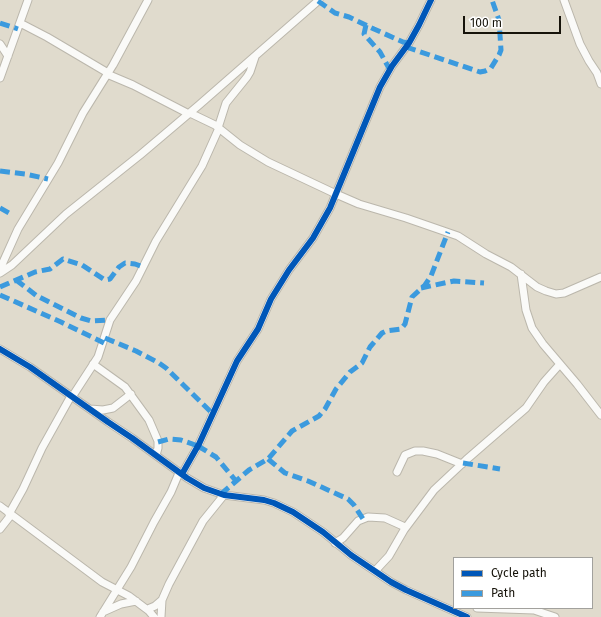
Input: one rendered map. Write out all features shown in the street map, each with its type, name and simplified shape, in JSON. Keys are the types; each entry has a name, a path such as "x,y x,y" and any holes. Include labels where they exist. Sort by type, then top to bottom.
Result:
{"street":[{"path":"0,78 28,0"},
{"path":"0,269 18,229 58,163 83,113 108,74 148,0"},
{"path":"0,273 12,265 66,214 140,155 319,0"},
{"path":"102,614 131,568 180,474 199,444 242,352 258,329 271,299 289,270 313,238 330,208 380,87 392,66 409,43 431,0"},
{"path":"564,0 580,44 597,73 601,84"},
{"path":"20,23 47,37 108,74 206,120 240,145 268,162 353,202 458,236 522,274 537,288 556,294 564,293 601,277"},
{"path":"0,44 8,56"},
{"path":"0,529 10,515 42,448 102,347 110,320 136,281 158,237 202,166 218,128 226,103 244,82 250,72 255,57"},
{"path":"522,274 526,310 532,328 543,344 601,415"},
{"path":"0,348 30,367 156,455 180,474 204,488 224,495 250,497 274,503 293,512 323,532 335,543 375,571 406,590 467,617"},
{"path":"93,364 121,384 131,394 149,420 157,436 158,444 156,455"},
{"path":"375,571 389,556 405,527 434,490 526,408 544,382 560,364"},
{"path":"90,409 103,410 113,408 131,394"},
{"path":"396,472 405,455 415,451 438,454 462,464"},
{"path":"161,617 162,600 169,584 203,521 224,495"},
{"path":"0,506 10,515 44,538 102,582 125,593 148,610 154,617"},
{"path":"335,543 348,533 358,521 368,517 385,518 405,527"},
{"path":"148,610 156,606 162,600"},
{"path":"102,614 122,604 136,601"},
{"path":"444,607 453,606"},
{"path":"526,609 534,610 555,617"}],"marked path":[{"path":"406,47 480,72 491,68 501,50 499,20 492,0"},
{"path":"318,1 335,13 349,17 403,42 409,43"},
{"path":"0,23 18,29"},
{"path":"366,25 364,34 380,52 390,70"},
{"path":"0,171 48,179"},
{"path":"0,208 9,213"},
{"path":"221,494 249,470 268,459 292,431 319,416 325,409 336,389 350,372 362,363 370,347 382,333 401,329 405,324 412,297 425,285 431,276 448,232"},
{"path":"0,287 35,272 50,269 63,259 82,265 105,280 110,279 119,267 125,263 143,267"},
{"path":"16,280 37,296 81,318 91,321 110,320"},
{"path":"421,288 454,281 484,283"},
{"path":"0,295 104,343"},
{"path":"105,338 136,351 159,363 213,414"},
{"path":"158,442 169,439 181,440 198,446"},
{"path":"198,446 216,457 236,481"},
{"path":"268,459 285,473 308,481 348,499 363,519"},
{"path":"463,463 500,469"}],"cycle path":[{"path":"182,474 199,444 237,361 258,329 271,299 289,270 313,238 330,208 380,87 392,66 409,43 431,0"},
{"path":"0,349 30,367 187,478 204,488 224,495 264,500 293,512 323,532 351,555 391,582 467,617"}]}
